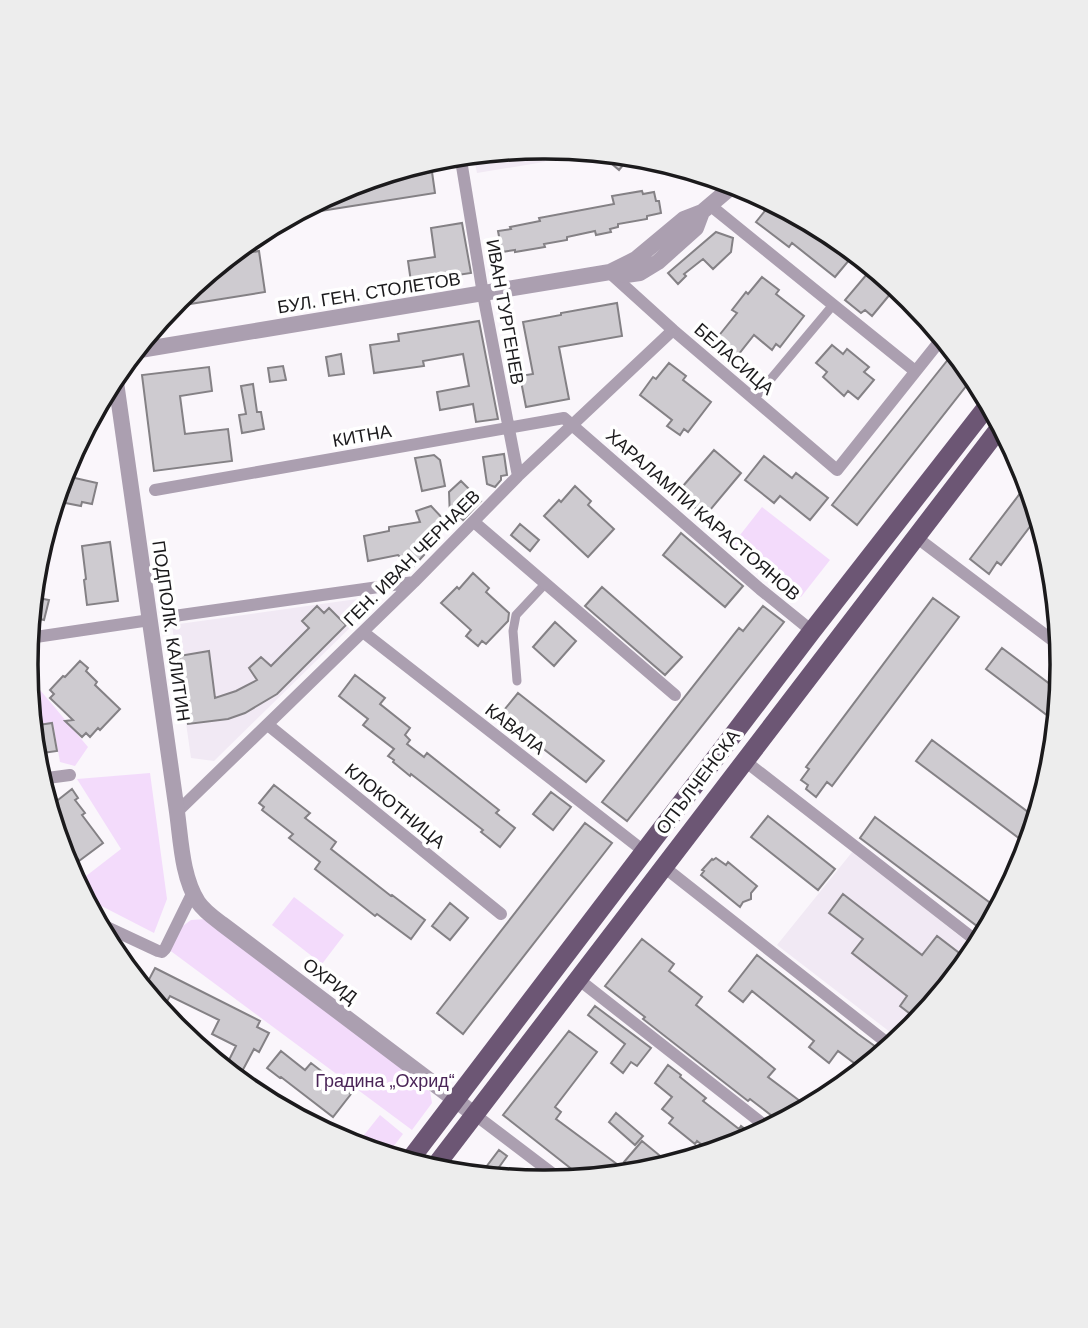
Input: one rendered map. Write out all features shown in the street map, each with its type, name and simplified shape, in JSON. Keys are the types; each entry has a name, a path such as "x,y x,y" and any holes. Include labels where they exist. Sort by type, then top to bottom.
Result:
{"main road":[{"name":"ОПЪЛЧЕНСКА","path":"415,1153 812,631 983,412"},
{"name":"ОПЪЛЧЕНСКА","path":"441,1159 994,435"}],"street":[{"name":"ИВАН ТУРГЕНЕВ","path":"462,165 518,476"},
{"name":"БУЛ. ГЕН. СТОЛЕТОВ","path":"149,349 610,272 626,275 640,273 658,262 696,228 707,209 725,193"},
{"path":"707,209 915,371 936,345"},
{"name":"БЕЛАСИЦА","path":"610,272 673,330 837,470 915,371"},
{"path":"754,399 833,305"},
{"name":"ГЕН. ИВАН ЧЕРНАЕВ","path":"177,812 414,582 518,476 673,330"},
{"name":"ПОДПОЛК. КАЛИТИН","path":"118,393 177,812 193,892"},
{"name":"КИТНА","path":"155,490 564,418 573,425"},
{"name":"ХАРАЛАМПИ КАРАСТОЯНОВ","path":"573,425 760,589 812,631"},
{"path":"474,522 675,695"},
{"path":"916,537 1048,637"},
{"path":"174,616 414,582"},
{"path":"517,681 513,631 516,615 545,584"},
{"path":"40,636 150,620"},
{"name":"КАВАЛА","path":"363,632 645,852"},
{"name":"КЛОКОТНИЦА","path":"268,725 502,914"},
{"path":"745,761 970,936"},
{"path":"52,777 70,775"},
{"path":"664,867 882,1039"},
{"path":"117,934 162,952 193,892"},
{"name":"ОХРИД","path":"193,892 199,904 222,925 548,1170"},
{"path":"578,979 758,1121"}],"shaded area":[{"path":"551,158 544,162 477,173 475,163"},
{"path":"357,599 365,613 214,761 191,758 172,625"},
{"path":"853,851 966,941 924,997 890,1032 777,945"}],"green space":[{"path":"762,507 830,560 801,597 733,544"},
{"path":"40,689 88,747 75,766 60,762 53,723 42,724"},
{"path":"150,773 167,899 154,933 100,905 91,888 86,876 121,849 77,779"},
{"path":"294,897 344,935 322,964 272,925"},
{"name":"Градина „Охрид“","path":"205,919 429,1085 432,1103 412,1130 168,949 180,928 191,920"},
{"path":"380,1115 403,1134 394,1146 363,1136"}],"building":[{"path":"611,163 623,165 619,170"},
{"path":"432,172 435,193 320,211 382,185"},
{"path":"642,191 643,194 654,192 661,213 647,216 647,219 618,224 618,227 610,229 611,232 596,235 595,231 544,244 545,247 502,252 498,231 540,221 539,218 614,204 612,196"},
{"path":"766,210 797,226 849,261 835,277 792,243 789,247 756,222"},
{"path":"462,223 471,273 411,282 408,261 435,257 431,228"},
{"path":"716,232 733,238 731,252 713,269 703,259 684,274 686,276 678,284 668,273"},
{"path":"259,251 265,292 190,304 211,284 251,252"},
{"path":"866,275 889,295 872,316 865,310 861,313 845,300"},
{"path":"762,277 779,290 776,294 804,316 780,347 776,344 772,350 754,335 734,360 713,343 737,313 732,310"},
{"path":"617,303 622,336 559,347 569,399 526,407 520,376 533,374 523,322"},
{"path":"479,321 498,419 476,422 473,404 440,410 437,392 469,386 463,354 423,361 424,366 374,373 370,345 399,341 398,334"},
{"path":"832,345 843,354 847,349 869,367 864,372 874,380 858,399 848,391 844,396 823,377 827,372 816,363"},
{"path":"341,354 344,374 329,376 326,357"},
{"path":"948,360 966,386 857,525 832,505"},
{"path":"669,363 686,376 683,380 711,402 688,432 684,429 680,435 667,426 672,420 640,395 653,377 656,379"},
{"path":"283,366 286,380 270,382 268,368"},
{"path":"209,367 212,391 180,396 185,434 228,429 232,461 154,471 142,375"},
{"path":"253,384 257,412 261,412 264,429 242,433 239,415 246,414 241,386"},
{"path":"714,450 741,473 705,516 677,493"},
{"path":"504,454 507,475 501,476 495,487 487,484 483,457"},
{"path":"434,455 440,460 445,486 422,491 415,458"},
{"path":"764,456 792,478 796,473 828,498 810,520 780,496 774,503 745,480"},
{"path":"74,478 97,483 92,504 82,502 81,506 65,503"},
{"path":"461,481 481,501 463,520 455,512 450,518 449,492"},
{"path":"575,486 591,501 588,505 614,529 588,557 544,516"},
{"path":"1020,494 1030,526 1001,565 997,562 989,574 970,559"},
{"path":"431,506 446,522 418,549 424,555 412,568 398,555 368,561 364,536 389,531 389,527 420,522 416,511"},
{"path":"520,524 539,540 530,551 511,535"},
{"path":"681,533 743,586 725,607 663,555"},
{"path":"110,542 118,601 87,605 82,546"},
{"path":"473,573 489,588 486,592 509,613 508,621 486,644 482,641 478,646 466,636 471,630 441,603"},
{"path":"602,587 682,657 665,675 585,606"},
{"path":"933,598 959,617 832,786 827,782 816,797 806,789 808,785 801,780 809,769 806,767"},
{"path":"43,599 49,600 44,620 41,619"},
{"path":"317,606 324,613 329,608 346,625 277,694 245,713 228,719 188,724 179,656 209,651 215,698 236,691 257,680 249,668 261,657 271,666 309,628 302,621"},
{"path":"763,606 784,622 627,821 602,802 739,628 743,631"},
{"path":"555,622 576,641 554,666 533,647"},
{"path":"1002,648 1049,683 1046,715 986,669"},
{"path":"80,661 97,682 95,685 120,709 90,737 86,733 82,737 65,721 73,720 50,698 54,694 50,690"},
{"path":"355,675 385,698 380,704 410,728 405,735 410,740 407,744 424,757 427,753 499,810 496,813 515,828 500,847 481,832 483,830 393,762 388,756 394,749 363,725 368,719 339,696"},
{"path":"518,693 604,761 586,782 500,715"},
{"path":"52,723 57,751 46,752 42,724"},
{"path":"932,740 1027,811 1018,838 916,761"},
{"path":"274,785 310,813 305,818 336,842 331,849 425,920 411,939 377,914 375,916 315,869 320,862 289,838 293,834 262,810 264,807 259,803"},
{"path":"72,789 78,798 75,800 85,813 82,815 103,843 79,861 65,826 58,800"},
{"path":"551,792 571,807 553,830 533,814"},
{"path":"768,816 835,869 818,890 751,837"},
{"path":"875,817 990,902 976,926 860,838"},
{"path":"585,823 612,843 463,1034 437,1013"},
{"path":"716,858 726,865 728,862 757,886 751,893 751,899 743,902 740,907 701,875 704,871 702,870"},
{"path":"843,894 922,955 937,936 959,953 909,1013 900,1006 907,996 852,953 863,939 829,913"},
{"path":"450,903 468,918 450,940 432,926"},
{"path":"642,939 674,964 669,971 702,997 696,1005 775,1069 768,1077 799,1100 771,1115 750,1099 748,1101 605,986"},
{"path":"757,955 875,1046 854,1063 838,1051 829,1063 809,1047 814,1041 752,991 743,1002 729,991"},
{"path":"155,968 260,1021 257,1027 269,1033 259,1052 254,1049 243,1070 229,1059 236,1046 212,1034 219,1020 170,996 167,1001 149,979"},
{"path":"595,1006 651,1048 637,1066 631,1062 623,1073 611,1063 625,1044 588,1015"},
{"path":"569,1031 597,1052 555,1107 561,1112 556,1119 617,1164 571,1168 503,1115"},
{"path":"281,1051 305,1070 311,1063 351,1094 333,1117 267,1068"},
{"path":"668,1065 706,1098 703,1101 739,1129 741,1126 744,1128 706,1143 701,1144 697,1141 695,1144 669,1123 673,1118 662,1109 672,1097 655,1083"},
{"path":"616,1113 643,1136 635,1145 609,1122"},
{"path":"642,1141 660,1156 643,1160 624,1162"},
{"path":"499,1150 507,1156 499,1167 487,1166"}]}
